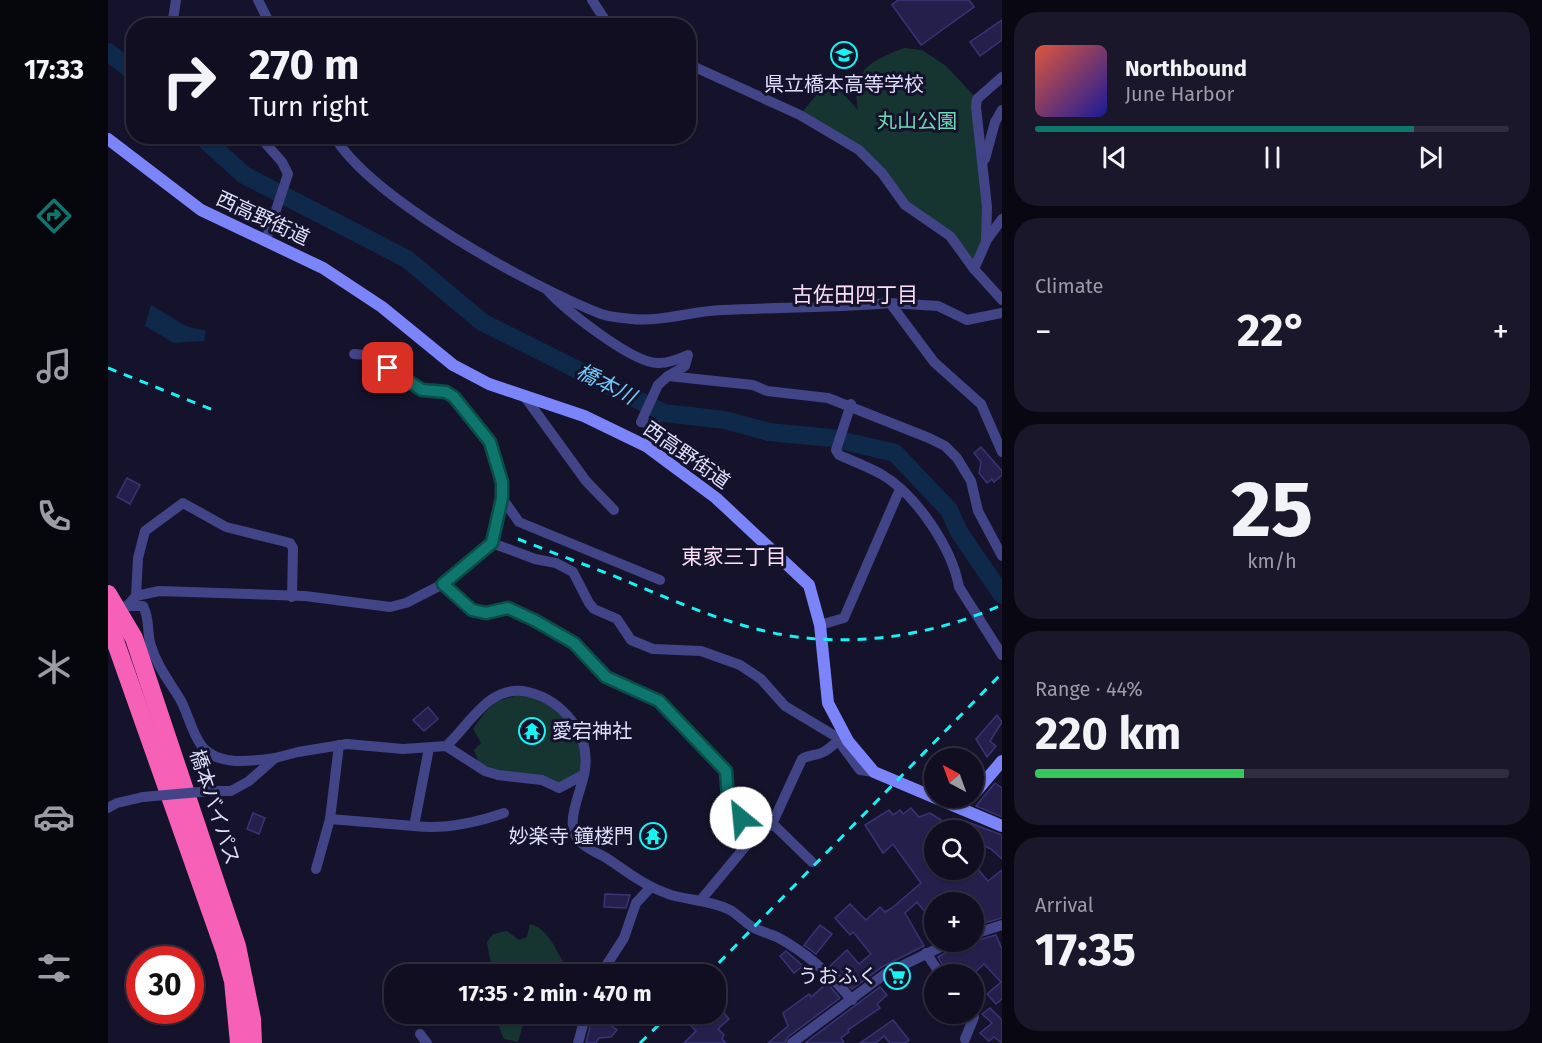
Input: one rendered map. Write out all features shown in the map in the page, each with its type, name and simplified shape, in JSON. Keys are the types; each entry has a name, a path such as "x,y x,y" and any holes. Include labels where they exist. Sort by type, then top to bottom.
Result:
{"highway":[{"name":"橋本バイパス","path":"113,608 225,951 233,981 239,1043"},
{"name":"橋本バイパス","path":"113,608 134,638 237,946 252,1018 253,1043"}],"street":[{"path":"173,18 176,0"},
{"path":"258,0 267,18"},
{"path":"592,0 604,18"},
{"path":"696,68 800,115 859,150 882,173 904,206 950,236 974,269 1002,300"},
{"path":"986,242 987,207 984,163 976,107 977,99 1002,78"},
{"path":"984,163 995,122 1002,110"},
{"name":"西高野街道","path":"108,140 201,210 323,268 382,307 453,365 489,384 584,416 646,446 716,498 809,585 820,625 824,683 828,703 844,739 874,772 924,789"},
{"path":"266,144 282,162 288,174 266,240"},
{"path":"340,144 356,164 393,195 459,239 543,286 603,315 635,319 720,310 822,309 890,303 938,306 967,320 1002,313"},
{"path":"974,269 986,242 1002,219"},
{"path":"543,286 574,316 641,358 658,364 688,355 685,366 668,376 658,386 641,422 657,425 646,446"},
{"path":"890,303 934,362 981,404 1002,452"},
{"path":"113,608 136,596 159,591 304,596 390,607 406,603 443,584 492,543 502,498 502,482 490,442 454,397 446,392 422,390 364,355 354,354"},
{"path":"668,376 753,385 766,391 828,398 850,404 945,446 957,458 971,481 978,510 1002,556"},
{"path":"525,397 586,481 614,510"},
{"path":"850,404 836,450 839,454 883,475 910,497 938,536 952,562 959,587 1002,655"},
{"path":"820,625 844,618 900,489"},
{"path":"502,498 519,522 660,580"},
{"path":"136,596 138,558 145,531 183,503 226,527 290,543 292,548 292,597"},
{"path":"492,543 535,560 556,563 573,572 594,609 617,619 631,640 653,649 701,651 741,665 761,679 785,706 844,739 821,754 808,755 802,759 768,824 700,901"},
{"path":"443,584 472,610 486,613 508,608 534,620 574,643 606,677 659,701 726,771 729,810 733,815 768,824 795,843 812,862"},
{"path":"113,608 143,606 150,618 148,638 154,656 180,700 202,747 224,759 239,762 275,758 339,745 429,748 446,746 498,775 542,780 559,788 584,775"},
{"path":"446,746 495,696 510,690 528,692 548,700 572,718 586,753 584,775 573,825 578,840 650,888 728,909 752,926 795,948 828,972 852,1000"},
{"path":"316,869 330,819 339,745"},
{"path":"414,826 429,748"},
{"path":"108,808 117,803 143,797 231,791 249,782 275,758"},
{"path":"984,782 1002,761"},
{"name":"西高野街道","path":"974,808 1002,826"},
{"path":"330,819 434,829 472,823 504,813"},
{"path":"607,964 624,938 636,903 650,888"},
{"path":"984,931 1002,925"},
{"path":"792,1043 885,974 926,953 934,964"},
{"path":"578,1043 583,1024"},
{"path":"967,1042 972,1024"}],"green space":[{"name":"丸山公園","path":"904,48 922,50 946,66 977,99 986,242 974,269 953,239 905,205 860,151 800,115 822,88 835,85 858,110 857,85 866,69 881,58"},
{"path":"527,693 571,719 578,746 582,746 585,770 564,785 516,777 479,763 474,750 481,743 473,729 490,707 507,698"},
{"path":"530,924 543,931 564,964 491,964 487,942 493,934 507,931 519,940 527,937"},
{"path":"498,1024 523,1024 518,1042 504,1039"}],"water":[{"path":"151,305 186,326 206,331 204,341 174,343 145,326"}],"building":[{"path":"898,0 969,0 974,7 921,45 892,5"},
{"path":"1002,20 1002,40 980,56 970,42"},
{"path":"981,447 1002,471 1002,475 994,482 992,479 987,483 979,473 981,462 974,453"},
{"path":"127,478 140,485 130,504 117,497"},
{"path":"428,707 438,719 424,731 413,720"},
{"path":"997,715 1002,722 990,741 996,746 987,757 984,748 982,748 976,739"},
{"path":"995,783 1002,788 1002,817 981,808 984,808 984,796"},
{"path":"911,808 919,817 930,813 941,820 924,820 924,880 984,880 984,876 988,881 1002,870 1002,918 984,923 984,892 924,892 924,911 917,902 905,913 924,946 882,967 852,989 830,966 847,950 859,964 871,954 853,932 850,935 835,918 850,904 866,920 880,907 885,912 892,908 921,883 893,844 883,853 865,825 889,810 893,815 900,810 903,814"},
{"path":"253,813 265,818 259,834 247,829"},
{"path":"984,828 1002,835 1002,859 984,846"},
{"path":"605,894 630,895 626,908 604,907"},
{"path":"820,925 832,934 816,954 804,945"},
{"path":"996,935 1002,949 1002,999 996,1004 987,994 1001,982 984,964 942,964 938,957 947,952 984,952 984,938"},
{"path":"786,951 803,966 794,973 780,956"},
{"path":"827,983 840,998 788,1037 785,1043 768,1043 788,1026 783,1013 809,994 811,997"},
{"path":"880,987 887,995 877,1004 880,1008 848,1030 849,1032 841,1038 844,1043 805,1043"},
{"path":"990,1008 1002,1020 1002,1043 994,1037 989,1041 980,1033 992,1023 984,1016 984,1012"},
{"path":"893,1020 909,1040 905,1043 890,1043 884,1036 876,1043 860,1043"},
{"path":"591,1024 609,1024 617,1030 611,1037 599,1038 596,1043 586,1043"},
{"path":"689,1024 724,1024 718,1029 724,1035 722,1039 726,1043 684,1043 696,1031"}],"waterway":[{"name":"橋本川","path":"108,52 126,66"},
{"name":"橋本川","path":"210,144 244,175 407,259 482,322 664,413 725,420 769,432 831,438 895,453 949,510 959,532 1002,595"}],"railway":[{"path":"108,368 218,412"},
{"path":"518,539 730,622 797,637 850,640 902,635 953,623 1002,605"},
{"path":"718,964 1002,673"},
{"path":"640,1043 660,1024"}],"place":[{"name":"県立橋本高等学校","path":"844,55"},
{"name":"愛宕神社","path":"532,731"},
{"name":"妙楽寺 鐘楼門","path":"653,836"},
{"name":"うおふく","path":"897,976"}],"district":[{"name":"古佐田四丁目","path":"855,295"},
{"name":"東家三丁目","path":"734,557"}],"route":[{"path":"388,368 422,390 446,392 454,397 490,442 502,482 502,498 492,543 443,584 447,590 472,610 481,613 514,609 574,643 606,677 659,701 726,771 729,810 733,815 741,818"}]}
